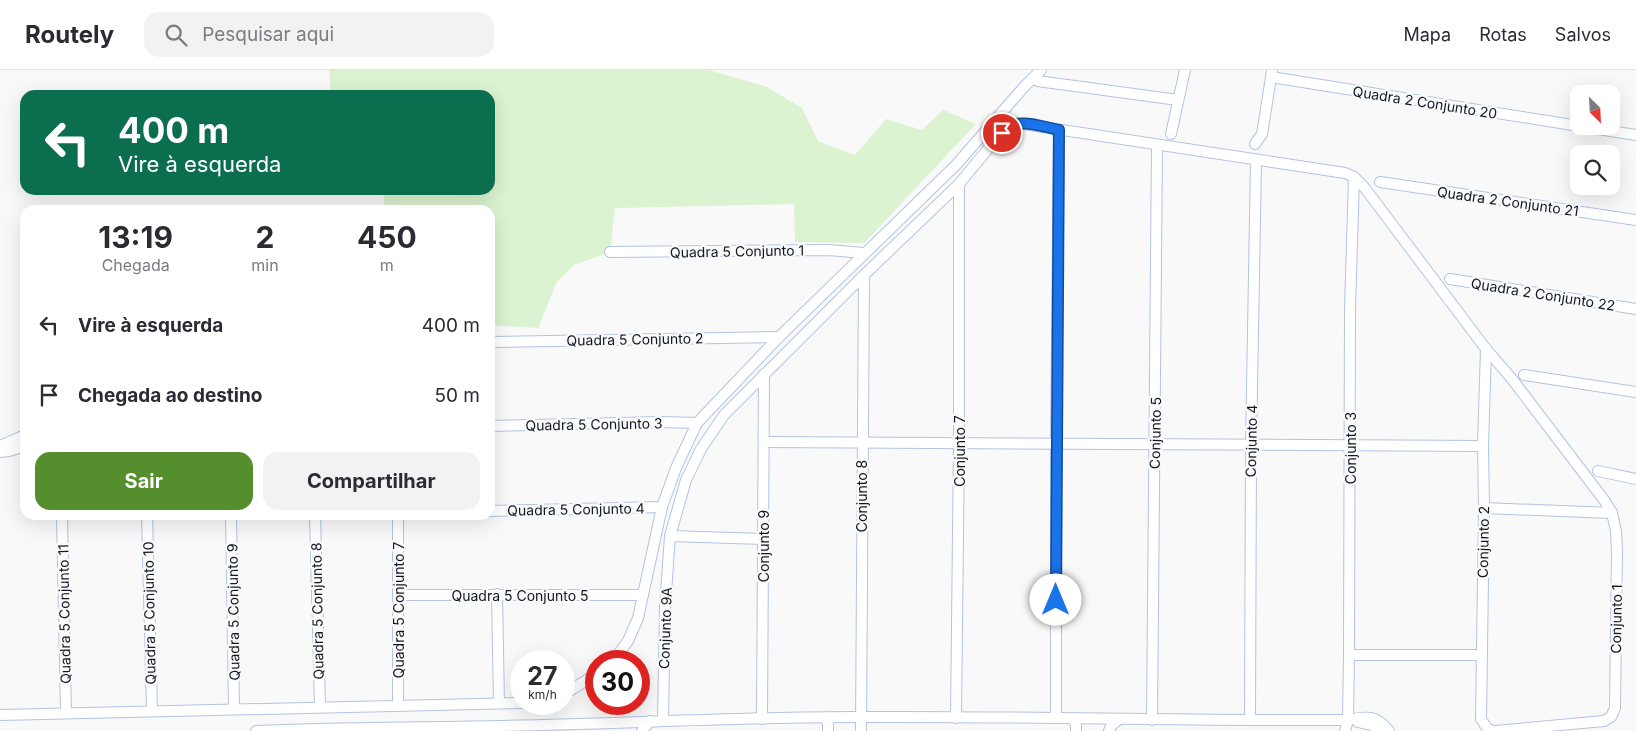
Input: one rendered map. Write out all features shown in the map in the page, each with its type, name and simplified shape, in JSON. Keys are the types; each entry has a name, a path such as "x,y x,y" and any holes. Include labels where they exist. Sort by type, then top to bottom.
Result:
{"street":[{"path":"1172,134 1185,70"},
{"path":"1255,144 1262,134 1271,73"},
{"name":"Quadra 2 Conjunto 20","path":"1271,73 1570,124"},
{"path":"1037,74 1038,81 1178,100"},
{"path":"621,650 628,641 638,618 662,507 676,468 698,423 779,337 956,165 1037,74"},
{"name":"Conjunto 9A","path":"663,720 665,607 670,536 686,480 701,449 724,415 864,275 959,184 1011,124 1029,124 1059,130"},
{"path":"1056,717 1059,130 1345,173 1354,176 1486,348 1580,466 1612,513"},
{"name":"Quadra 2 Conjunto 20","path":"1620,132 1636,135"},
{"name":"Conjunto 5","path":"1152,720 1157,145"},
{"name":"Conjunto 4","path":"1250,720 1251,445 1256,161"},
{"name":"Conjunto 3","path":"1345,731 1348,720 1350,309 1354,176"},
{"name":"Quadra 2 Conjunto 21","path":"1380,182 1636,220"},
{"name":"Conjunto 7","path":"956,718 960,442 959,184"},
{"name":"Quadra 5 Conjunto 1","path":"610,252 828,250 864,253"},
{"name":"Conjunto 8","path":"861,731 864,275"},
{"name":"Quadra 2 Conjunto 22","path":"1450,279 1636,309"},
{"name":"Quadra 5 Conjunto 2","path":"495,342 779,337"},
{"name":"Conjunto 2","path":"1486,348 1483,446 1481,719 1487,728 1493,731"},
{"name":"Conjunto 9","path":"762,718 764,374"},
{"path":"1524,375 1636,392"},
{"name":"Quadra 5 Conjunto 3","path":"495,426 662,422 698,423"},
{"path":"1,450 20,438"},
{"path":"764,442 1483,446"},
{"path":"1,450 10,451 20,448"},
{"path":"1598,471 1636,479"},
{"name":"Quadra 5 Conjunto 4","path":"495,511 662,507"},
{"path":"1484,508 1612,513"},
{"name":"Conjunto 1","path":"1493,731 1604,721 1611,717 1615,708 1616,552 1616,531 1612,513"},
{"name":"Quadra 5 Conjunto 11","path":"62,520 66,713"},
{"name":"Quadra 5 Conjunto 10","path":"147,520 152,711"},
{"name":"Quadra 5 Conjunto 9","path":"231,520 234,709"},
{"name":"Quadra 5 Conjunto 8","path":"315,520 320,707"},
{"name":"Quadra 5 Conjunto 7","path":"398,520 398,705"},
{"path":"670,536 763,539"},
{"path":"497,594 499,703"},
{"name":"Quadra 5 Conjunto 5","path":"398,595 642,594"},
{"path":"1349,655 1481,655"},
{"path":"0,715 510,702"},
{"path":"256,731 439,729 762,718 1056,717 1118,720 1348,720 1367,723 1379,731"},
{"path":"1348,720 1359,717 1376,718 1389,731"},
{"path":"825,718 828,723 828,731"},
{"path":"1073,719 1076,731"},
{"path":"1108,731 1118,720"},
{"path":"642,731 650,721"}],"green space":[{"path":"329,70 709,70 767,87 802,108 818,141 855,155 886,119 922,130 943,110 976,124 864,243 795,242 794,204 615,208 610,252 574,265 557,282 538,328 495,325 495,205 384,205 384,195 495,195 495,90 331,90"}],"route":[{"path":"1002,133 1006,127 1016,123 1059,130 1056,600"}]}
